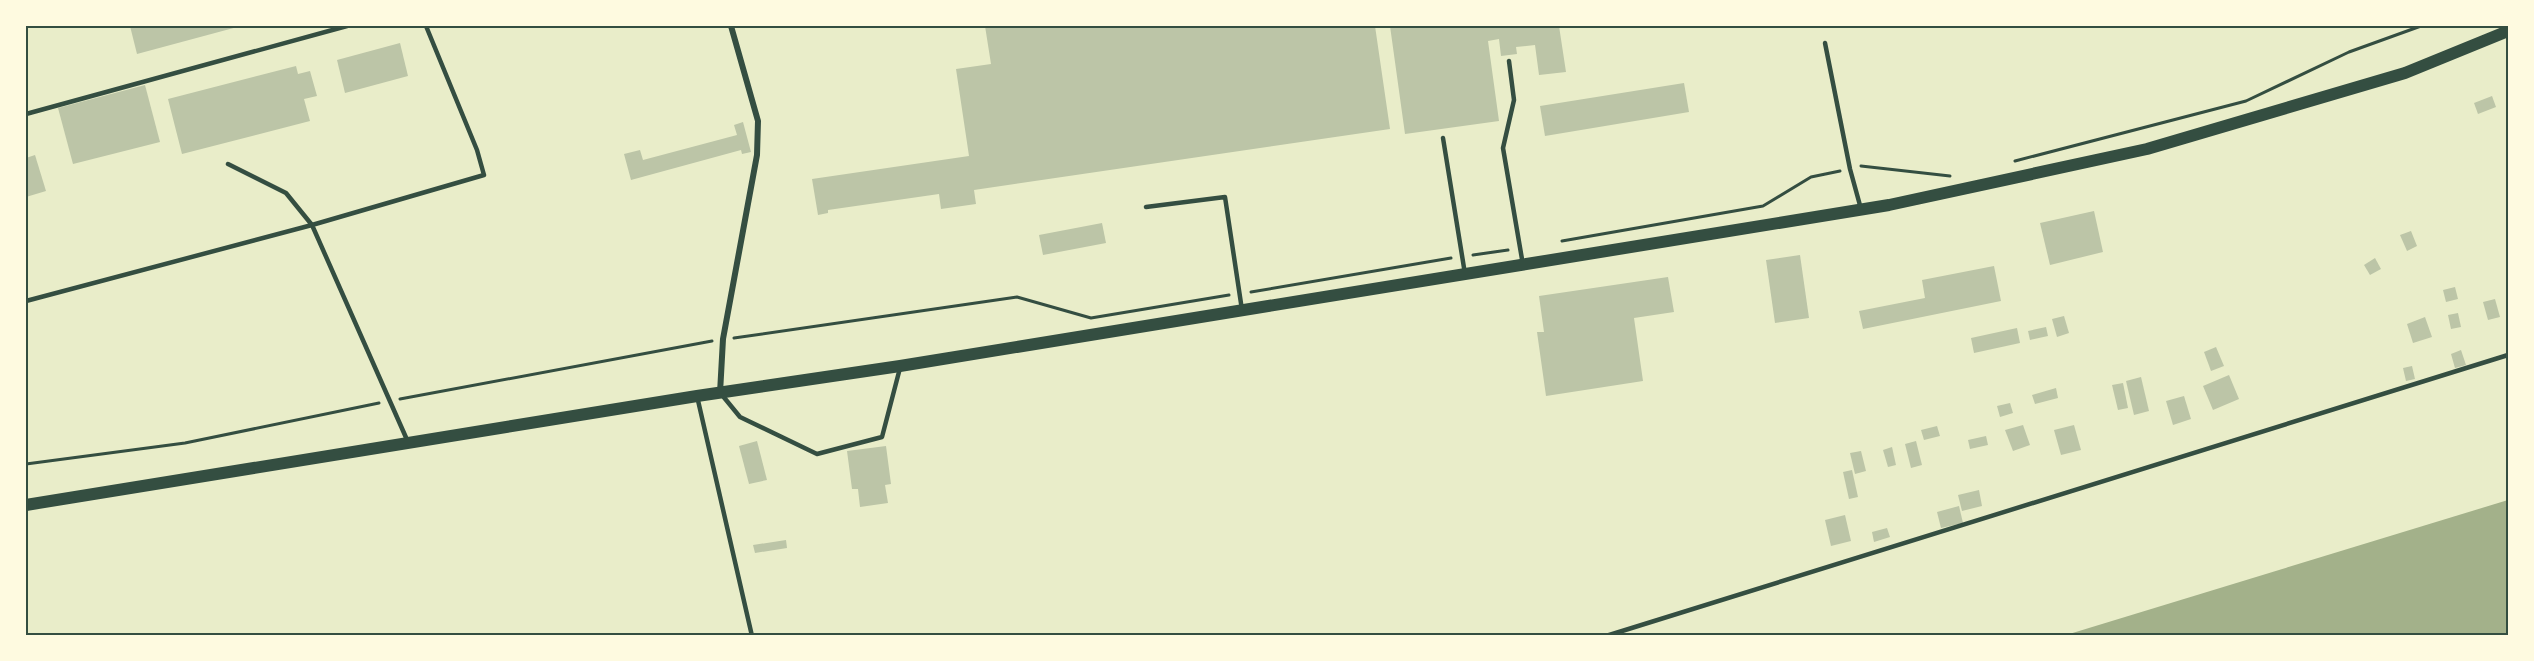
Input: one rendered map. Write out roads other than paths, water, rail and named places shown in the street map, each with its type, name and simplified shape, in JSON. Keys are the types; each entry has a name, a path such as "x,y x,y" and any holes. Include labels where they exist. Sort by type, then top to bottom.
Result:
{"main road":[{"path":"26,505 697,396 900,366 1861,209 2147,149 2405,73 2508,31"}],"street":[{"path":"720,393 723,339 757,155 758,121 731,26"}],"lane":[{"path":"26,114 347,26"},
{"path":"26,301 312,225 484,175 477,150 426,26"},
{"path":"1825,43 1850,169 1861,209"},
{"path":"1509,61 1514,100 1503,148 1523,264"},
{"path":"1443,138 1465,274"},
{"path":"228,164 286,193 312,225 408,443"},
{"path":"1146,207 1226,197 1242,310"},
{"path":"1606,636 2508,355"},
{"path":"720,393 740,417 817,454 882,437 900,366"},
{"path":"697,396 752,636"}]}
